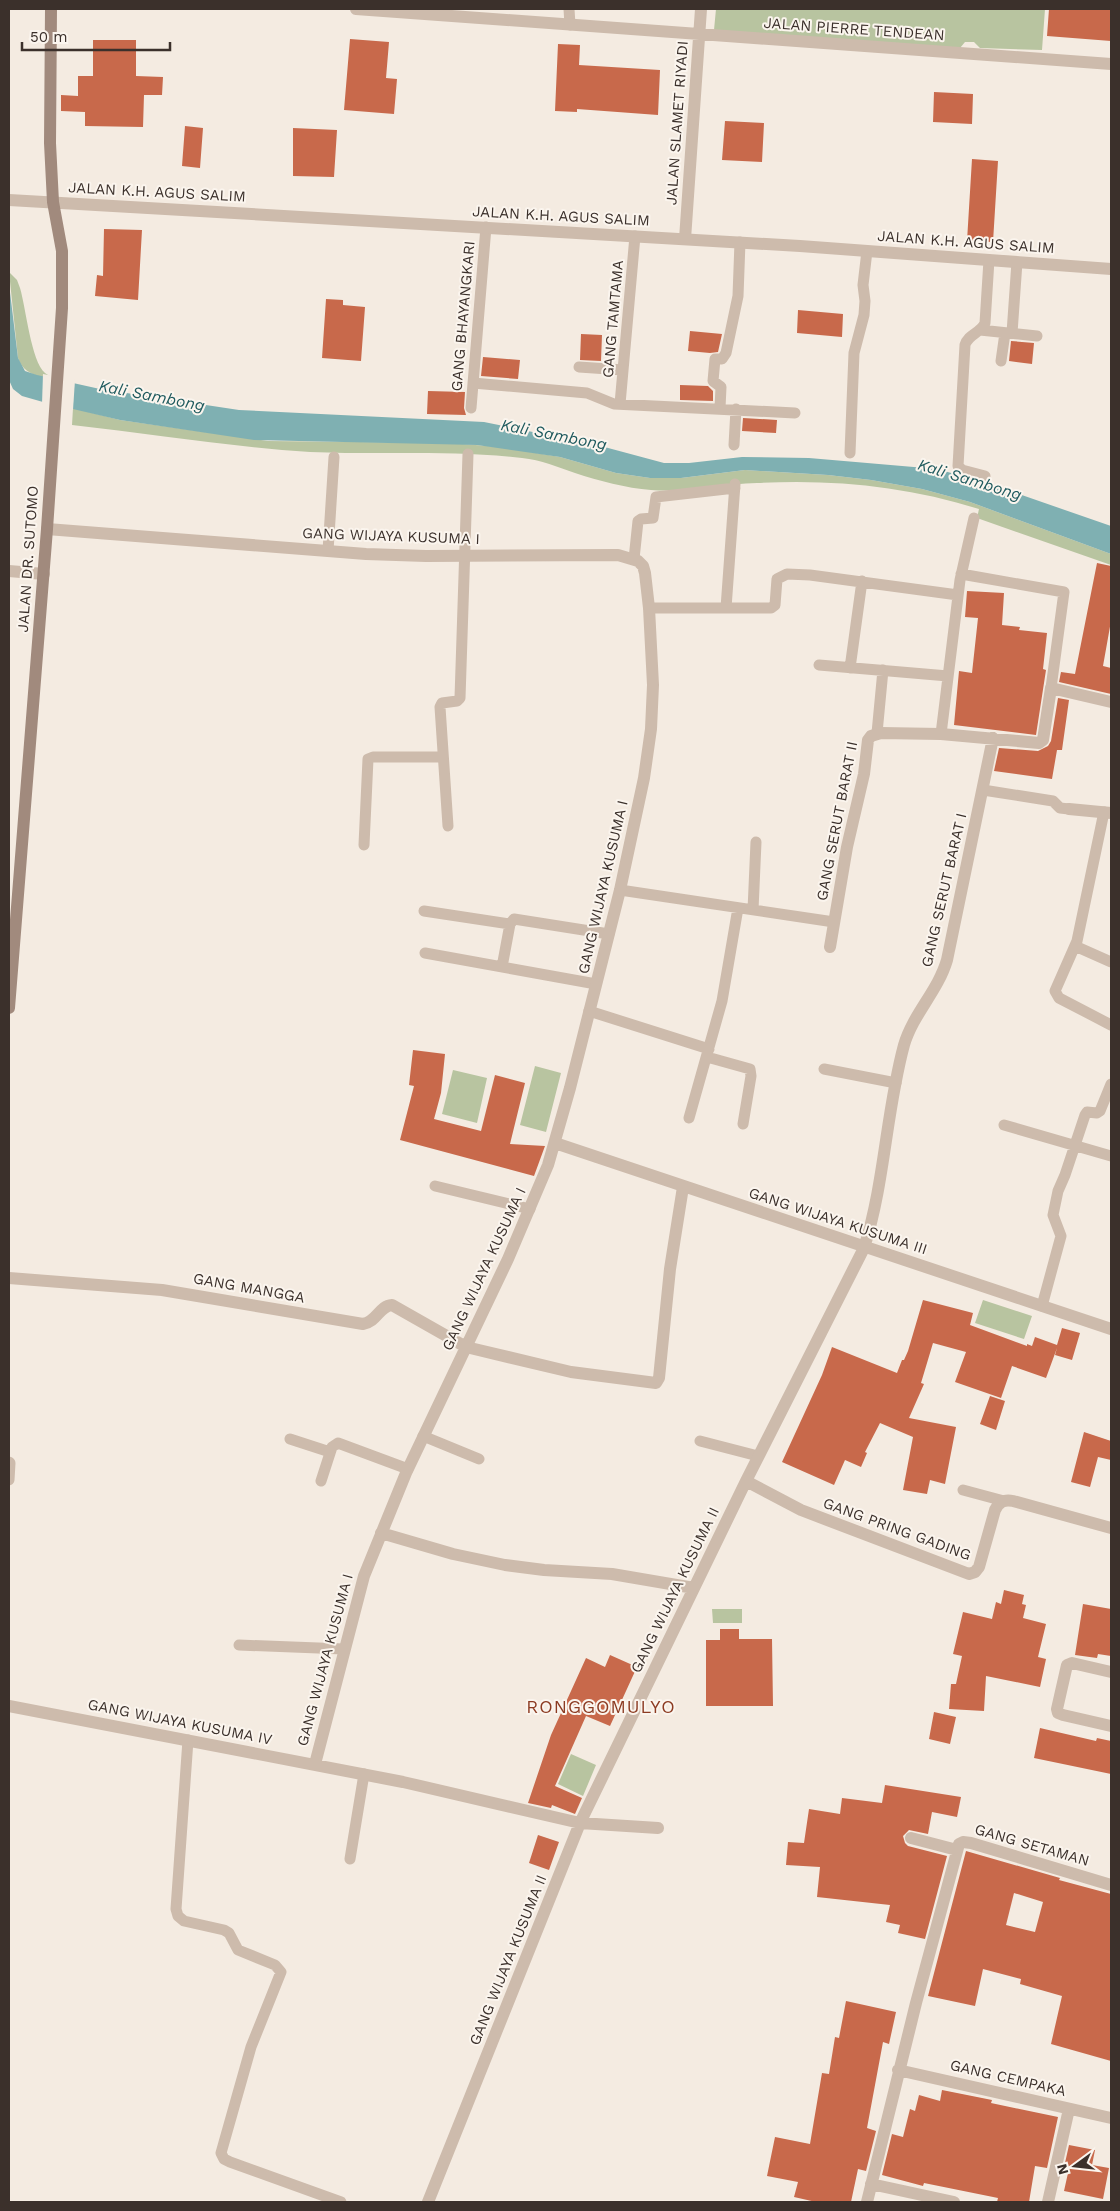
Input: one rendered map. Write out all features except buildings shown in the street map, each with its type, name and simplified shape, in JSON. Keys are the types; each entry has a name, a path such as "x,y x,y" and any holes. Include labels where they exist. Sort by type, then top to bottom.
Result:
{"main road":[{"name":"JALAN DR. SUTOMO","path":"9,1008 12,940 44,574 62,308 62,251 53,202 50,143 51,9"}],"street":[{"name":"JALAN PIERRE TENDEAN","path":"356,9 478,13 570,25 1111,64"},
{"name":"JALAN SLAMET RIYADI","path":"685,239 701,9"},
{"name":"JALAN K.H. AGUS SALIM","path":"9,200 740,242 1111,269"},
{"name":"GANG WIJAYA KUSUMA I","path":"47,529 328,551 426,556 618,555 634,559 644,568 650,608 653,684 651,728 637,818 555,1143 530,1209 423,1436 381,1533 357,1596 315,1764"},
{"path":"9,571 44,574"},
{"path":"1051,688 1111,702"},
{"name":"GANG SERUT BARAT II","path":"830,947 849,839 864,774 868,740 871,736 877,733 941,734 1040,742 1043,738 1051,688"},
{"name":"GANG SERUT BARAT I","path":"864,1248 875,1206 896,1083 908,1034 942,976 948,960 993,738"},
{"path":"1069,809 1107,812"},
{"name":"GANG WIJAYA KUSUMA III","path":"555,1143 864,1248 1111,1329"},
{"path":"466,1346 571,1372 658,1382 670,1270 683,1187"},
{"name":"GANG WIJAYA KUSUMA II","path":"428,2202 580,1824 758,1456 864,1248"},
{"name":"GANG MANGGA","path":"9,1278 162,1290 363,1324 371,1322 384,1307 392,1305 466,1346"},
{"name":"GANG PRING GADING","path":"746,1481 801,1510 970,1574 979,1567 995,1510 1004,1501"},
{"path":"1004,1501 1013,1501 1111,1528"},
{"path":"381,1533 453,1554 506,1565 612,1574 694,1588"},
{"path":"1111,1672 1072,1663 1067,1665 1057,1709 1058,1713 1063,1715 1111,1726"},
{"name":"GANG WIJAYA KUSUMA IV","path":"9,1706 364,1774 580,1824 658,1828"},
{"path":"910,1838 957,1850"},
{"name":"GANG SETAMAN","path":"866,2202 898,2070 957,1850 961,1842 971,1843 1111,1885"},
{"name":"GANG CEMPAKA","path":"898,2070 1111,2118"},
{"path":"1048,2202 1070,2109"},
{"path":"871,2184 954,2202"}],"lane":[{"path":"568,9 570,25"},
{"name":"GANG BHAYANGKARI","path":"471,408 486,228"},
{"name":"GANG TAMTAMA","path":"620,404 635,236"},
{"path":"720,408 721,387 713,381 714,363 715,359 725,357 726,353 739,285 740,242"},
{"path":"850,453 854,352 864,315 863,285 867,251"},
{"path":"984,476 962,470 958,466 965,345 970,337 980,330 985,323 989,260"},
{"path":"1001,361 1008,333 1016,262"},
{"path":"980,330 1037,336"},
{"path":"579,367 624,370"},
{"path":"473,383 588,393 606,402 620,404 796,413"},
{"path":"734,445 736,409"},
{"path":"448,826 441,704 457,701 460,698 468,454"},
{"path":"328,551 334,457"},
{"path":"634,559 638,521 653,518 655,498 658,495 735,486 726,608"},
{"path":"941,734 961,574 974,518"},
{"path":"650,608 773,607 777,579 784,574 862,581 958,595"},
{"path":"961,574 1064,592 1051,688"},
{"path":"850,668 862,581"},
{"path":"819,665 948,676"},
{"path":"877,733 883,670"},
{"path":"364,845 368,759 373,757 443,757"},
{"path":"983,790 1053,801 1060,808 1069,809"},
{"path":"1107,812 1075,946 1056,988 1057,997 1111,1025"},
{"path":"753,910 756,842"},
{"path":"620,890 834,922"},
{"path":"689,1118 708,1053 726,980 738,908"},
{"path":"424,911 510,924"},
{"path":"502,967 510,924 514,919 609,934"},
{"path":"1075,946 1111,962"},
{"path":"425,953 596,984"},
{"path":"589,1012 708,1053 750,1070 751,1076 743,1124"},
{"path":"824,1069 896,1083"},
{"path":"1042,1306 1061,1236 1054,1215 1058,1191 1065,1176 1085,1115 1087,1112 1096,1113 1100,1111 1111,1084"},
{"path":"1004,1125 1111,1156"},
{"path":"435,1186 530,1209"},
{"path":"423,1436 479,1459"},
{"path":"290,1439 330,1452"},
{"path":"700,1441 758,1456"},
{"path":"321,1481 332,1447 338,1443 408,1469"},
{"path":"9,1462 9,1480"},
{"path":"963,1490 1004,1501"},
{"path":"239,1645 344,1649"},
{"path":"188,1740 178,1916 184,1921 224,1930 228,1933 238,1950 275,1965 281,1972 251,2047 221,2153 224,2159 230,2162 341,2202"},
{"path":"350,1859 364,1774"}],"green space":[{"path":"716,9 1045,9 1042,50 980,48 974,42 965,42 960,48 714,30"},
{"path":"9,272 17,280 20,288 33,346 40,367 51,377 75,383 34,375 22,365 18,358"},
{"path":"73,408 120,420 268,441 451,443 500,447 560,457 616,473 650,478 681,478 745,470 828,475 871,480 922,489 970,502 1111,554 1111,565 977,518 979,509 952,501 897,490 841,483 785,482 664,491 651,490 632,488 603,481 543,462 522,458 443,453 337,453 280,450 72,425"},
{"path":"535,1066 561,1073 546,1132 520,1125"},
{"path":"453,1070 487,1078 477,1123 442,1114"},
{"path":"983,1300 1032,1316 1024,1339 975,1323"},
{"path":"712,1609 742,1609 742,1623 713,1623"},
{"path":"571,1754 596,1765 583,1796 558,1784"}],"water":[{"name":"Kali Sambong","path":"9,284 18,358 25,371 37,375 100,389 239,410 484,422 597,445 664,463 689,463 742,457 809,458 937,469 987,483 1111,526 1111,554 970,502 922,489 871,480 828,475 745,470 681,478 650,478 616,473 560,457 477,445 254,440 120,420 43,402 22,396 13,389 9,380"}],"pier":[{"path":"43,374 75,380 73,410 42,404"}],"district":[{"name":"RONGGOMULYO","path":"601,1707"}]}
